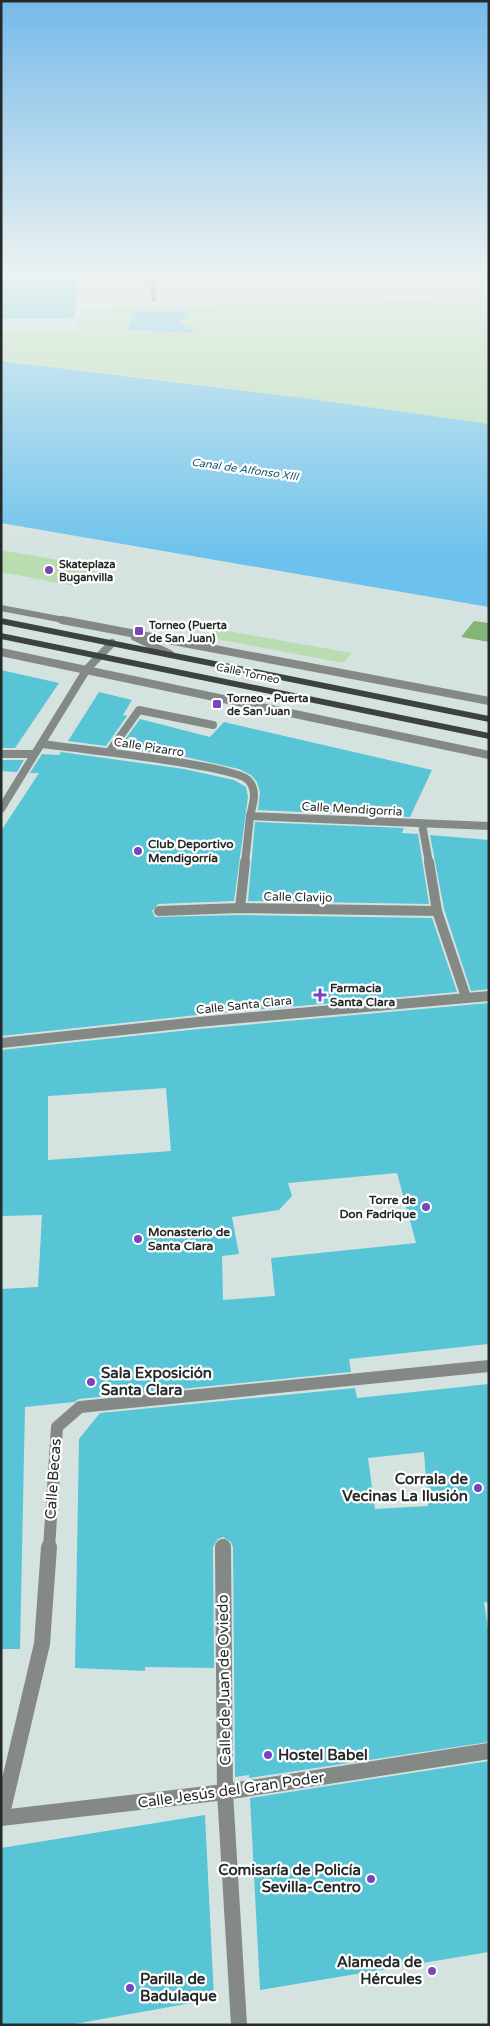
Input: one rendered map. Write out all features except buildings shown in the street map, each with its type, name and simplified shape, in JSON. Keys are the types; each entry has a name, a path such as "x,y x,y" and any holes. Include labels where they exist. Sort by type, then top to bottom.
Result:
{"main road":[{"name":"Calle Torneo","path":"1,621 489,719"},
{"name":"Calle Torneo","path":"1,636 489,736"}],"street":[{"path":"1,608 489,701"},
{"path":"124,631 170,654"},
{"path":"1,809 33,754 87,670 112,643"},
{"path":"1,652 489,755"},
{"path":"109,752 129,722 140,710 213,725"},
{"name":"Calle Pizarro","path":"41,744 109,752 240,774 251,781 254,794 250,816"},
{"path":"1,754 33,754"},
{"path":"240,908 250,816"},
{"name":"Calle Mendigorria","path":"250,816 489,826"},
{"path":"422,824 437,911 466,997"},
{"name":"Calle Clavijo","path":"159,911 240,908 437,911"},
{"name":"Calle Santa Clara","path":"1,1043 489,996"},
{"name":"Calle Becas","path":"1,1818 42,1644 57,1427 80,1407 489,1366"},
{"name":"Calle de Juan de Oviedo","path":"223,1545 225,1792 239,2025"},
{"name":"Calle Jesús del Gran Poder","path":"1,1818 225,1792 489,1751"}],"green space":[{"path":"69,369 489,369 489,424 304,398"},
{"name":"Skateplaza Buganvilla","path":"1,550 99,567 79,587 1,572"},
{"path":"474,621 489,623 489,642 461,637"},
{"path":"216,629 352,653 343,663 206,637"}],"water":[{"name":"Canal de Alfonso XIII","path":"1,369 63,369 304,398 489,424 489,607 1,523"}],"place":[{"name":"Skateplaza Buganvilla","path":"49,570"},
{"name":"Torneo (Puerta de San Juan)","path":"139,631"},
{"name":"Torneo - Puerta de San Juan","path":"217,704"},
{"name":"Club Deportivo Mendigorría","path":"138,851"},
{"name":"Farmacia Santa Clara","path":"320,995"},
{"name":"Torre de Don Fadrique","path":"426,1207"},
{"name":"Monasterio de Santa Clara","path":"138,1239"},
{"name":"Sala Exposición Santa Clara","path":"91,1382"},
{"name":"Corrala de Vecinas La Ilusión","path":"478,1488"},
{"name":"Hostel Babel","path":"268,1755"},
{"name":"Comisaría de Policía Sevilla-Centro","path":"371,1879"},
{"name":"Alameda de Hércules","path":"432,1971"},
{"name":"Parilla de Badulaque","path":"130,1988"}]}
